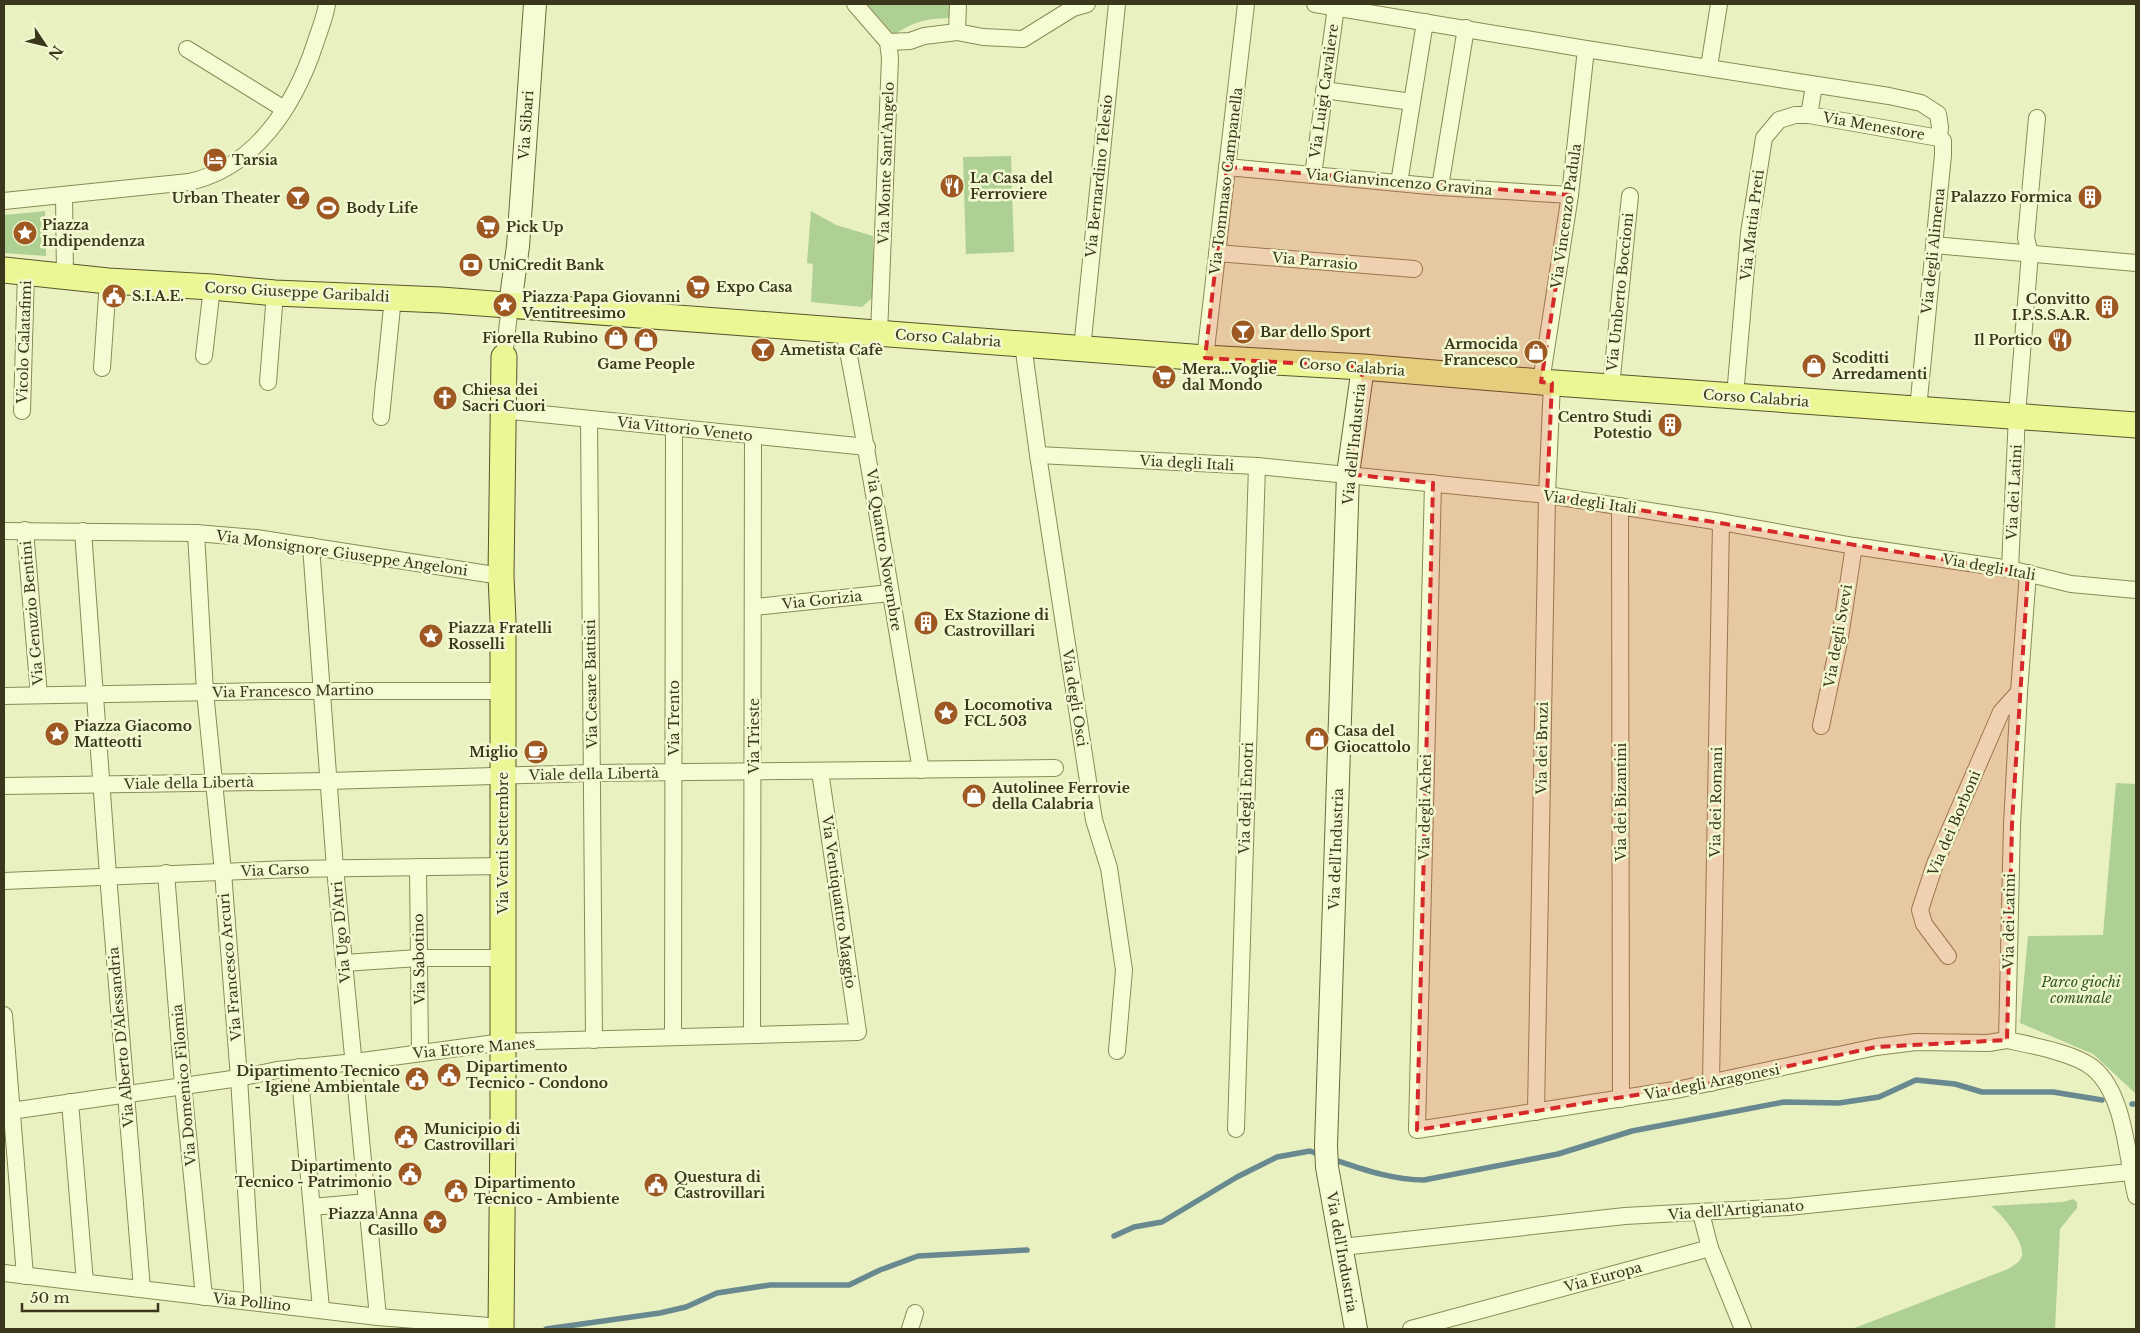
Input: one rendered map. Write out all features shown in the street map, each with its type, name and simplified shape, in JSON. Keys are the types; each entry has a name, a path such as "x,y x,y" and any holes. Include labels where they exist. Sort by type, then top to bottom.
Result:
{"main road":[{"name":"Corso Giuseppe Garibaldi","path":"15,271 108,281 275,293 393,297 510,305"},
{"name":"Corso Calabria","path":"510,305 879,334 1205,358 1363,367 1547,383 2017,415 2136,425"},
{"name":"Via Venti Settembre","path":"501,1328 503,691 501,576 504,358"}],"street":[{"path":"4,201 189,182 206,178 233,165 267,134 284,109 306,70 327,4"},
{"name":"Via Sibari","path":"510,305 518,246 535,4"},
{"path":"856,4 888,42 910,41 924,36 957,32 983,37 1023,39 1077,5"},
{"path":"957,32 958,4"},
{"name":"Via Bernardino Telesio","path":"1082,348 1117,4"},
{"name":"Via Tommaso Campanella","path":"1205,358 1246,4"},
{"path":"1315,4 1586,49 1709,67 1814,86 1809,115"},
{"path":"1709,67 1714,4"},
{"name":"Via Luigi Cavaliere","path":"1313,175 1336,7"},
{"path":"1399,183 1425,22"},
{"path":"1440,187 1466,28"},
{"name":"Via Monte Sant'Angelo","path":"879,334 890,58 888,42"},
{"path":"187,49 284,109"},
{"name":"Via Vincenzo Padula","path":"1547,383 1586,49"},
{"name":"Via degli Alimena","path":"1814,86 1889,96 1921,103 1938,114 1939,138 1943,141 1943,155 1918,409"},
{"path":"1324,90 1412,102"},
{"name":"Via Mattia Preti","path":"1735,396 1749,233 1764,138 1779,120 1795,115 1809,115"},
{"name":"Via Menestore","path":"1809,115 1939,138"},
{"name":"Via dei Latini","path":"2010,569 2017,415 2030,252 2026,238 2037,118"},
{"name":"Via Gianvincenzo Gravina","path":"1227,167 1440,187 1570,195"},
{"path":"64,195 65,277"},
{"name":"Via Umberto Boccioni","path":"1611,387 1630,196"},
{"path":"1934,245 2030,252 2136,263"},
{"name":"Via Parrasio","path":"1217,252 1414,269"},
{"name":"Vicolo Calatafimi","path":"15,271 22,411"},
{"path":"102,368 108,281"},
{"path":"204,356 212,287"},
{"path":"268,382 275,293"},
{"path":"384,383 381,417 393,297"},
{"path":"504,358 510,305"},
{"name":"Via Quattro Novembre","path":"844,331 867,447 921,770"},
{"name":"Via degli Osci","path":"1023,344 1038,455 1094,820 1109,868 1124,970 1117,1051"},
{"name":"Via dell'Industria","path":"1356,1329 1326,1156 1348,474 1363,367"},
{"name":"Via dei Bruzi","path":"1536,1112 1547,383"},
{"name":"Via Vittorio Veneto","path":"502,410 674,429 867,447"},
{"name":"Via Cesare Battisti","path":"589,419 594,1040"},
{"name":"Via Trento","path":"673,1037 674,429"},
{"name":"Via Trieste","path":"752,1035 754,772 753,437"},
{"name":"Via degli Itali","path":"1038,455 1257,466 1546,496 1620,506 1854,546 2010,569 2070,584 2136,590"},
{"name":"Via degli Enotri","path":"1236,1129 1257,466"},
{"name":"Via degli Achei","path":"1417,1130 1433,483"},
{"name":"Via dei Bizantini","path":"1620,506 1621,1098"},
{"name":"Via dei Romani","path":"1711,1083 1721,522"},
{"name":"Via Genuzio Bentini","path":"26,530 39,695"},
{"name":"Via Monsignore Giuseppe Angeloni","path":"4,531 196,533 256,538 501,576"},
{"path":"4,786 94,784 83,531"},
{"name":"Via Francesco Arcuri","path":"196,533 205,692 223,872 240,1078 253,1302"},
{"name":"Via Ugo D'Atri","path":"311,546 335,868 378,1317"},
{"name":"Via degli Svevi","path":"1821,726 1840,637 1854,546"},
{"name":"Via dei Latini","path":"2006,1040 2018,692 2028,573"},
{"name":"Via Gorizia","path":"754,607 890,593"},
{"name":"Via Francesco Martino","path":"90,694 503,691"},
{"name":"Via dei Borboni","path":"1948,956 1924,924 1920,910 1935,864 2001,712 2018,692"},
{"path":"4,696 90,694"},
{"name":"Viale della Libertà","path":"94,784 328,781 592,773 1055,768"},
{"name":"Via Ventiquattro Maggio","path":"820,771 858,1032"},
{"name":"Via Alberto D'Alessandria","path":"94,784 108,876 142,1289"},
{"name":"Via Carso","path":"4,881 166,873 503,866"},
{"name":"Via Sabotino","path":"418,867 420,1052"},
{"name":"Via Domenico Filomia","path":"166,873 204,1297"},
{"path":"344,963 418,958 502,958"},
{"path":"4,1015 7,1112 25,1276"},
{"name":"Via Ettore Manes","path":"7,1112 240,1078 299,1067 354,1062 503,1042 858,1032"},
{"path":"2006,1040 2064,1054 2093,1068 2109,1087 2120,1117 2136,1196"},
{"name":"Via degli Aragonesi","path":"1417,1130 1711,1083 1876,1047 1916,1042 1988,1043 2006,1040"},
{"path":"299,1067 321,1309"},
{"path":"70,1102 85,1282"},
{"name":"Via dell'Artigianato","path":"1342,1247 1625,1216 1798,1206 2130,1172"},
{"path":"312,1207 367,1202"},
{"path":"1701,1213 1710,1248 1743,1329"},
{"name":"Via Europa","path":"1411,1329 1710,1248"},
{"name":"Via Pollino","path":"4,1273 321,1309 378,1317 407,1324 501,1328"},
{"path":"910,1329 915,1313"}],"highlighted area":[{"path":"1227,167 1570,195 1541,382 1552,383 1547,495 2028,573 2012,824 2007,1040 1876,1047 1711,1083 1417,1130 1433,483 1348,474 1363,367 1205,358"}],"green space":[{"path":"867,4 950,4 950,18 920,22 894,35"},
{"path":"1011,156 1014,252 966,254 963,157"},
{"name":"Piazza Indipendenza","path":"45,211 46,256 4,253 4,215"},
{"path":"811,211 836,225 873,236 872,298 862,307 811,302 813,264 807,263"},
{"name":"Parco giochi comunale","path":"2116,783 2136,784 2136,1094 2093,1054 2020,1023 2028,936 2103,935"},
{"path":"2073,1199 2077,1202 2077,1208 2060,1229 2055,1329 1852,1329 2008,1269 2016,1264 2022,1255 2020,1243 2006,1221 1991,1206 2063,1202"}],"waterway":[{"path":"1332,1159 1389,1176 1424,1180 1558,1154 1632,1131 1784,1102 1839,1103 1879,1097 1916,1080 1955,1084 1982,1092 2053,1092 2102,1100"},
{"path":"1114,1236 1134,1227 1162,1222 1237,1177 1277,1157 1310,1151 1321,1155"},
{"path":"546,1329 660,1313 686,1307 717,1293 770,1285 849,1285 880,1270 918,1256 1027,1250"}],"place":[{"name":"Tarsia","path":"215,160"},
{"name":"La Casa del Ferroviere","path":"952,186"},
{"name":"Palazzo Formica","path":"2090,197"},
{"name":"Urban Theater","path":"298,198"},
{"name":"Body Life","path":"328,208"},
{"name":"Pick Up","path":"488,227"},
{"name":"Piazza Indipendenza","path":"25,233"},
{"name":"UniCredit Bank","path":"471,265"},
{"name":"Expo Casa","path":"698,287"},
{"name":"S.I.A.E.","path":"114,296"},
{"name":"Piazza Papa Giovanni Ventitreesimo","path":"505,305"},
{"name":"Convitto I.P.S.S.A.R.","path":"2107,307"},
{"name":"Bar dello Sport","path":"1243,332"},
{"name":"Fiorella Rubino","path":"616,338"},
{"name":"Game People","path":"646,340"},
{"name":"Il Portico","path":"2060,340"},
{"name":"Ametista Cafè","path":"763,350"},
{"name":"Armocida Francesco","path":"1536,352"},
{"name":"Scoditti Arredamenti","path":"1814,366"},
{"name":"Mera...Voglie dal Mondo","path":"1164,377"},
{"name":"Chiesa dei Sacri Cuori","path":"445,398"},
{"name":"Centro Studi Potestio","path":"1670,425"},
{"name":"Ex Stazione di Castrovillari","path":"926,623"},
{"name":"Piazza Fratelli Rosselli","path":"431,636"},
{"name":"Locomotiva FCL 503","path":"946,713"},
{"name":"Piazza Giacomo Matteotti","path":"57,734"},
{"name":"Casa del Giocattolo","path":"1317,739"},
{"name":"Miglio","path":"536,752"},
{"name":"Autolinee Ferrovie della Calabria","path":"974,796"},
{"name":"Dipartimento Tecnico - Condono","path":"449,1075"},
{"name":"Dipartimento Tecnico - Igiene Ambientale","path":"417,1079"},
{"name":"Municipio di Castrovillari","path":"406,1137"},
{"name":"Dipartimento Tecnico - Patrimonio","path":"410,1174"},
{"name":"Questura di Castrovillari","path":"656,1185"},
{"name":"Dipartimento Tecnico - Ambiente","path":"456,1191"},
{"name":"Piazza Anna Casillo","path":"435,1222"}]}
